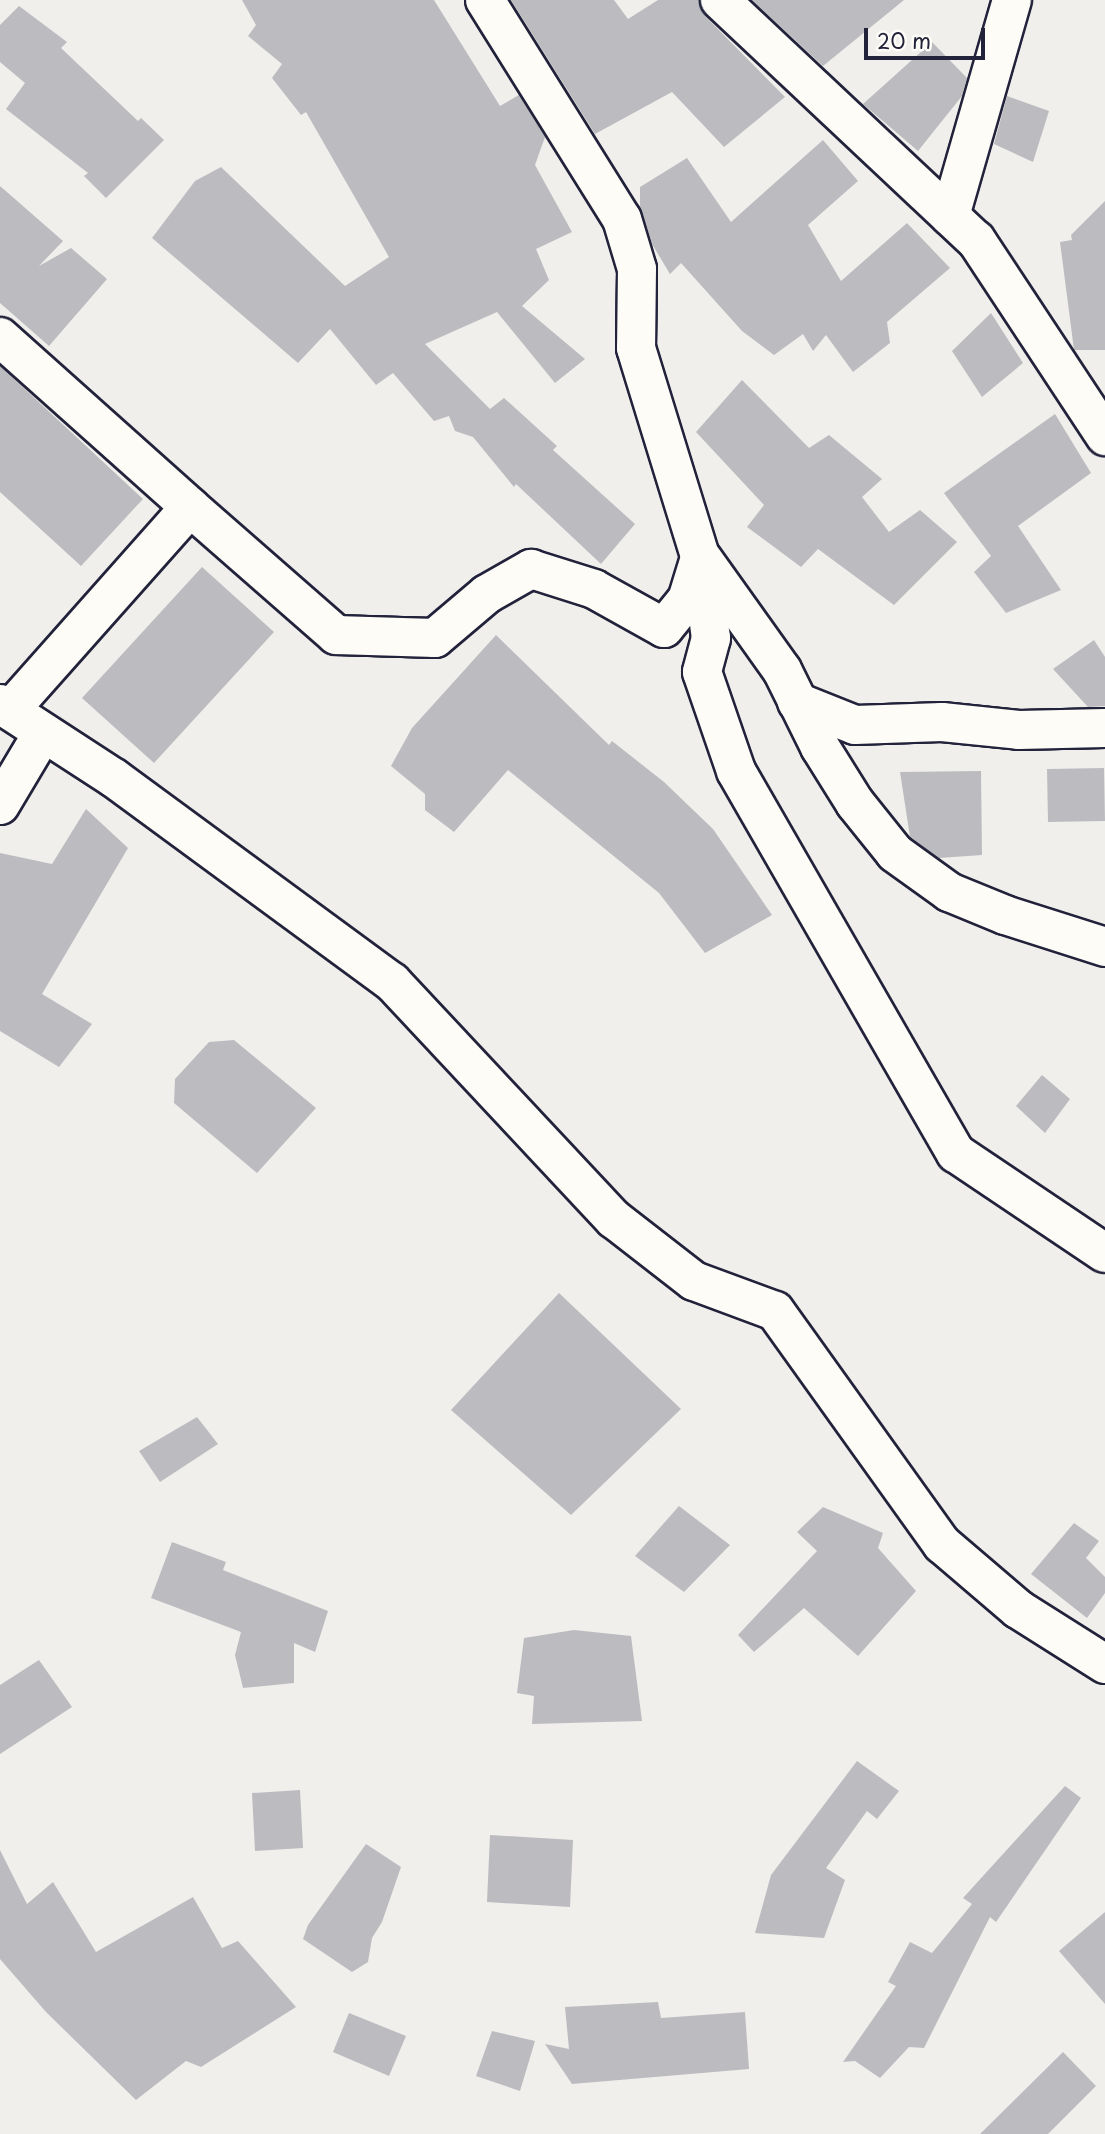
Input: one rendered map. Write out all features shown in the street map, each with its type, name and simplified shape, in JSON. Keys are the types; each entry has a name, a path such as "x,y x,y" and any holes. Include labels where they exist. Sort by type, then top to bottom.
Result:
{"street":[{"path":"485,0 621,219 637,269 636,348 700,556 711,638 702,672 736,771 809,903 956,1153 1105,1253"},
{"path":"720,0 976,240 1105,436"},
{"path":"950,216 1012,0"},
{"path":"0,337 336,635 435,638 487,594 531,569 594,589 664,628 687,600 700,556"},
{"path":"190,507 5,707 114,778 392,982 614,1219 694,1281 775,1311 942,1544 1018,1608 1105,1664"},
{"path":"700,556 782,670 820,747 855,803 895,853 949,892 1005,915 1105,947"},
{"path":"797,702 855,725 942,722 1019,730 1105,728"},
{"path":"0,805 43,733"}],"building":[{"path":"242,0 434,0 500,106 519,95 545,137 535,165 572,232 536,249 549,280 522,306 585,359 555,383 497,312 425,344 490,409 504,398 557,446 553,450 635,524 601,564 516,484 514,487 473,437 455,431 449,416 434,421 393,373 376,385 330,329 298,363 152,238 195,181 221,167 345,286 389,257 306,112 301,115 272,78 282,64 248,36 256,25"},
{"path":"511,0 614,0 628,19 658,0 699,0 705,16 785,97 724,147 672,92 595,134"},
{"path":"752,0 904,0 823,66"},
{"path":"19,6 67,42 61,48 138,121 141,118 164,140 106,198 84,176 88,173 6,109 25,83 0,62 0,25"},
{"path":"932,42 967,78 962,96 918,151 863,104"},
{"path":"1007,96 1049,111 1033,162 994,144"},
{"path":"823,140 858,181 808,225 841,281 907,223 950,268 887,322 890,343 853,372 826,335 813,351 803,334 774,355 742,331 681,263 670,274 652,244 640,206 640,187 687,158 731,222"},
{"path":"0,186 63,241 39,266 71,248 107,279 49,346 0,303"},
{"path":"1105,201 1105,350 1074,350 1060,242 1072,240 1071,235"},
{"path":"991,313 1023,363 982,397 952,351"},
{"path":"0,366 143,499 81,566 0,492"},
{"path":"742,380 809,448 829,435 882,479 862,497 889,532 920,510 957,542 894,605 818,549 801,567 747,527 764,505 696,432"},
{"path":"1055,414 1091,473 1018,526 1061,590 1006,613 974,572 991,556 944,493"},
{"path":"202,567 274,632 154,763 82,698"},
{"path":"496,635 609,745 612,741 664,782 713,829 772,915 705,953 659,893 508,770 454,832 425,810 425,794 391,766 412,728"},
{"path":"1094,640 1105,657 1105,706 1088,707 1053,669"},
{"path":"1104,768 1105,821 1048,822 1047,769"},
{"path":"981,771 982,855 939,858 910,837 900,772"},
{"path":"86,809 128,848 42,994 92,1024 59,1067 0,1031 0,853 52,864"},
{"path":"234,1040 316,1108 257,1173 174,1103 175,1079 209,1042"},
{"path":"1042,1075 1070,1099 1045,1133 1016,1106"},
{"path":"559,1293 681,1409 571,1515 451,1410"},
{"path":"197,1417 218,1444 160,1482 139,1451"},
{"path":"679,1506 730,1545 684,1592 635,1556"},
{"path":"823,1507 883,1533 878,1548 916,1591 858,1656 804,1608 754,1652 738,1635 817,1551 797,1532"},
{"path":"1074,1523 1099,1541 1086,1558 1105,1577 1105,1593 1087,1618 1031,1574"},
{"path":"172,1542 226,1562 223,1570 328,1611 315,1652 294,1643 294,1683 243,1688 235,1655 241,1632 151,1598"},
{"path":"574,1630 631,1636 642,1721 532,1724 534,1696 517,1693 524,1638"},
{"path":"39,1660 72,1707 0,1754 0,1685"},
{"path":"857,1761 899,1791 877,1819 867,1811 826,1868 845,1880 824,1938 755,1933 771,1875"},
{"path":"1065,1786 1081,1798 996,1922 990,1917 924,2048 909,2047 880,2078 855,2061 843,2062 896,1986 888,1982 910,1942 932,1953 972,1904 963,1898"},
{"path":"300,1790 303,1848 255,1851 252,1793"},
{"path":"490,1835 573,1840 570,1907 487,1902"},
{"path":"366,1844 401,1867 382,1922 372,1938 368,1962 352,1972 303,1939 308,1925"},
{"path":"0,1850 27,1904 53,1882 96,1952 193,1897 222,1948 238,1941 296,2007 201,2067 186,2061 136,2100 46,2012 0,1959"},
{"path":"1105,1912 1105,2004 1059,1951"},
{"path":"658,2002 661,2018 745,2012 749,2069 572,2084 545,2044 569,2049 565,2007"},
{"path":"349,2013 406,2036 389,2076 333,2052"},
{"path":"492,2031 535,2041 520,2091 476,2076"},
{"path":"1063,2052 1096,2086 1048,2134 980,2134"}]}
